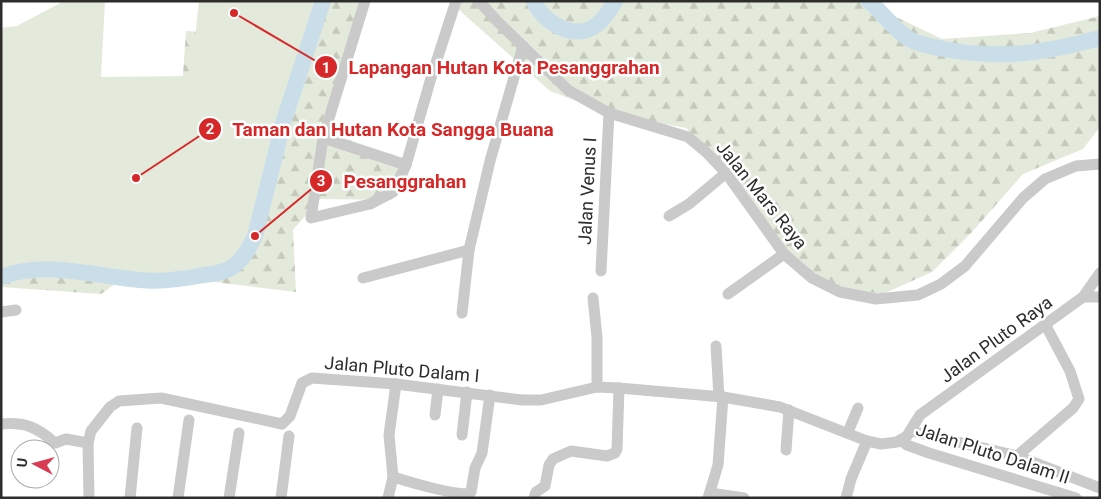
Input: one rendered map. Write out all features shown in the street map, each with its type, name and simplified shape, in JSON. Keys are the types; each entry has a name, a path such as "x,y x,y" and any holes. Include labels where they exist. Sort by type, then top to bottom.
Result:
{"street":[{"path":"365,1 323,138 311,218 370,204 393,192 406,165 430,78 456,1"},
{"name":"Jalan Mars Raya","path":"479,1 568,90 609,113 688,137 726,173 784,254 812,278 840,292 876,299 918,294 941,284 965,266 1023,198 1045,179 1076,166 1099,163"},
{"path":"462,313 469,250 490,161 523,46"},
{"name":"Jalan Venus I","path":"601,271 609,113"},
{"path":"323,138 406,165"},
{"path":"669,216 689,204 726,173"},
{"path":"363,278 469,250"},
{"path":"728,294 784,254"},
{"name":"Jalan Pluto Raya","path":"900,440 907,436 920,415 1083,297 1100,273"},
{"path":"1083,297 1100,297"},
{"path":"593,298 597,337 596,388"},
{"path":"1,312 16,310"},
{"path":"1017,456 1073,408 1079,398 1070,371 1045,324"},
{"path":"716,346 721,397 718,465 709,495 744,498"},
{"name":"Jalan Pluto Dalam I","path":"89,498 88,443 90,431 110,407 119,401 161,398 282,424 290,416 302,383 312,378 396,384 522,400 541,400 596,388 619,388 721,397 789,410 867,441 890,444 900,440"},
{"path":"388,498 392,477 389,435 396,384"},
{"path":"534,498 536,492 546,486 549,465 553,459 571,451 607,456 615,453 617,449 619,388"},
{"path":"436,415 438,389"},
{"path":"462,435 467,392"},
{"name":"Jalan Pluto Dalam I","path":"392,477 446,491 467,494 471,492 476,468 482,453 490,395"},
{"path":"848,432 858,408"},
{"path":"786,450 789,410"},
{"path":"178,498 189,420"},
{"path":"1,424 18,423 42,432 55,443 66,439 88,443"},
{"path":"130,498 137,428"},
{"path":"911,430 1017,456 1100,488"},
{"path":"229,498 239,433"},
{"path":"281,498 289,436"},
{"name":"Jalan Pluto Dalam II","path":"900,440 907,445 929,453 1075,498"},
{"path":"846,498 851,479 867,441"},
{"path":"1075,498 1084,481"}],"green space":[{"path":"64,1 105,1 101,77 191,76 199,1 323,1 284,120 255,236 245,255 233,267 203,276 157,281 142,281 54,270 19,272 1,277 1,28 17,26"},
{"path":"269,1 360,1 320,130 409,160 408,182 391,200 320,199 293,230 296,292 132,272 101,294 1,287 1,217 178,148 186,31 265,37"},
{"path":"449,1 876,1 894,16 942,39 1030,33 1100,16 1100,127 1083,149 1023,174 973,231 932,272 883,294 838,288 794,263 686,128 610,114 550,91"}],"waterway":[{"path":"1,277 18,272 53,269 148,281 189,278 217,273 229,269 236,264 245,255 255,236 284,120 323,1"},
{"path":"534,1 543,15 550,21 567,30 575,31 584,31 595,26 605,16 615,1"},
{"path":"869,1 900,32 911,40 923,45 944,49 985,54 1023,53 1060,48 1100,38"}],"place":[{"name":"Lapangan Hutan Kota Pesanggrahan","path":"234,13"},
{"name":"Taman dan Hutan Kota Sangga Buana","path":"136,178"},
{"name":"Pesanggrahan","path":"255,236"}]}
